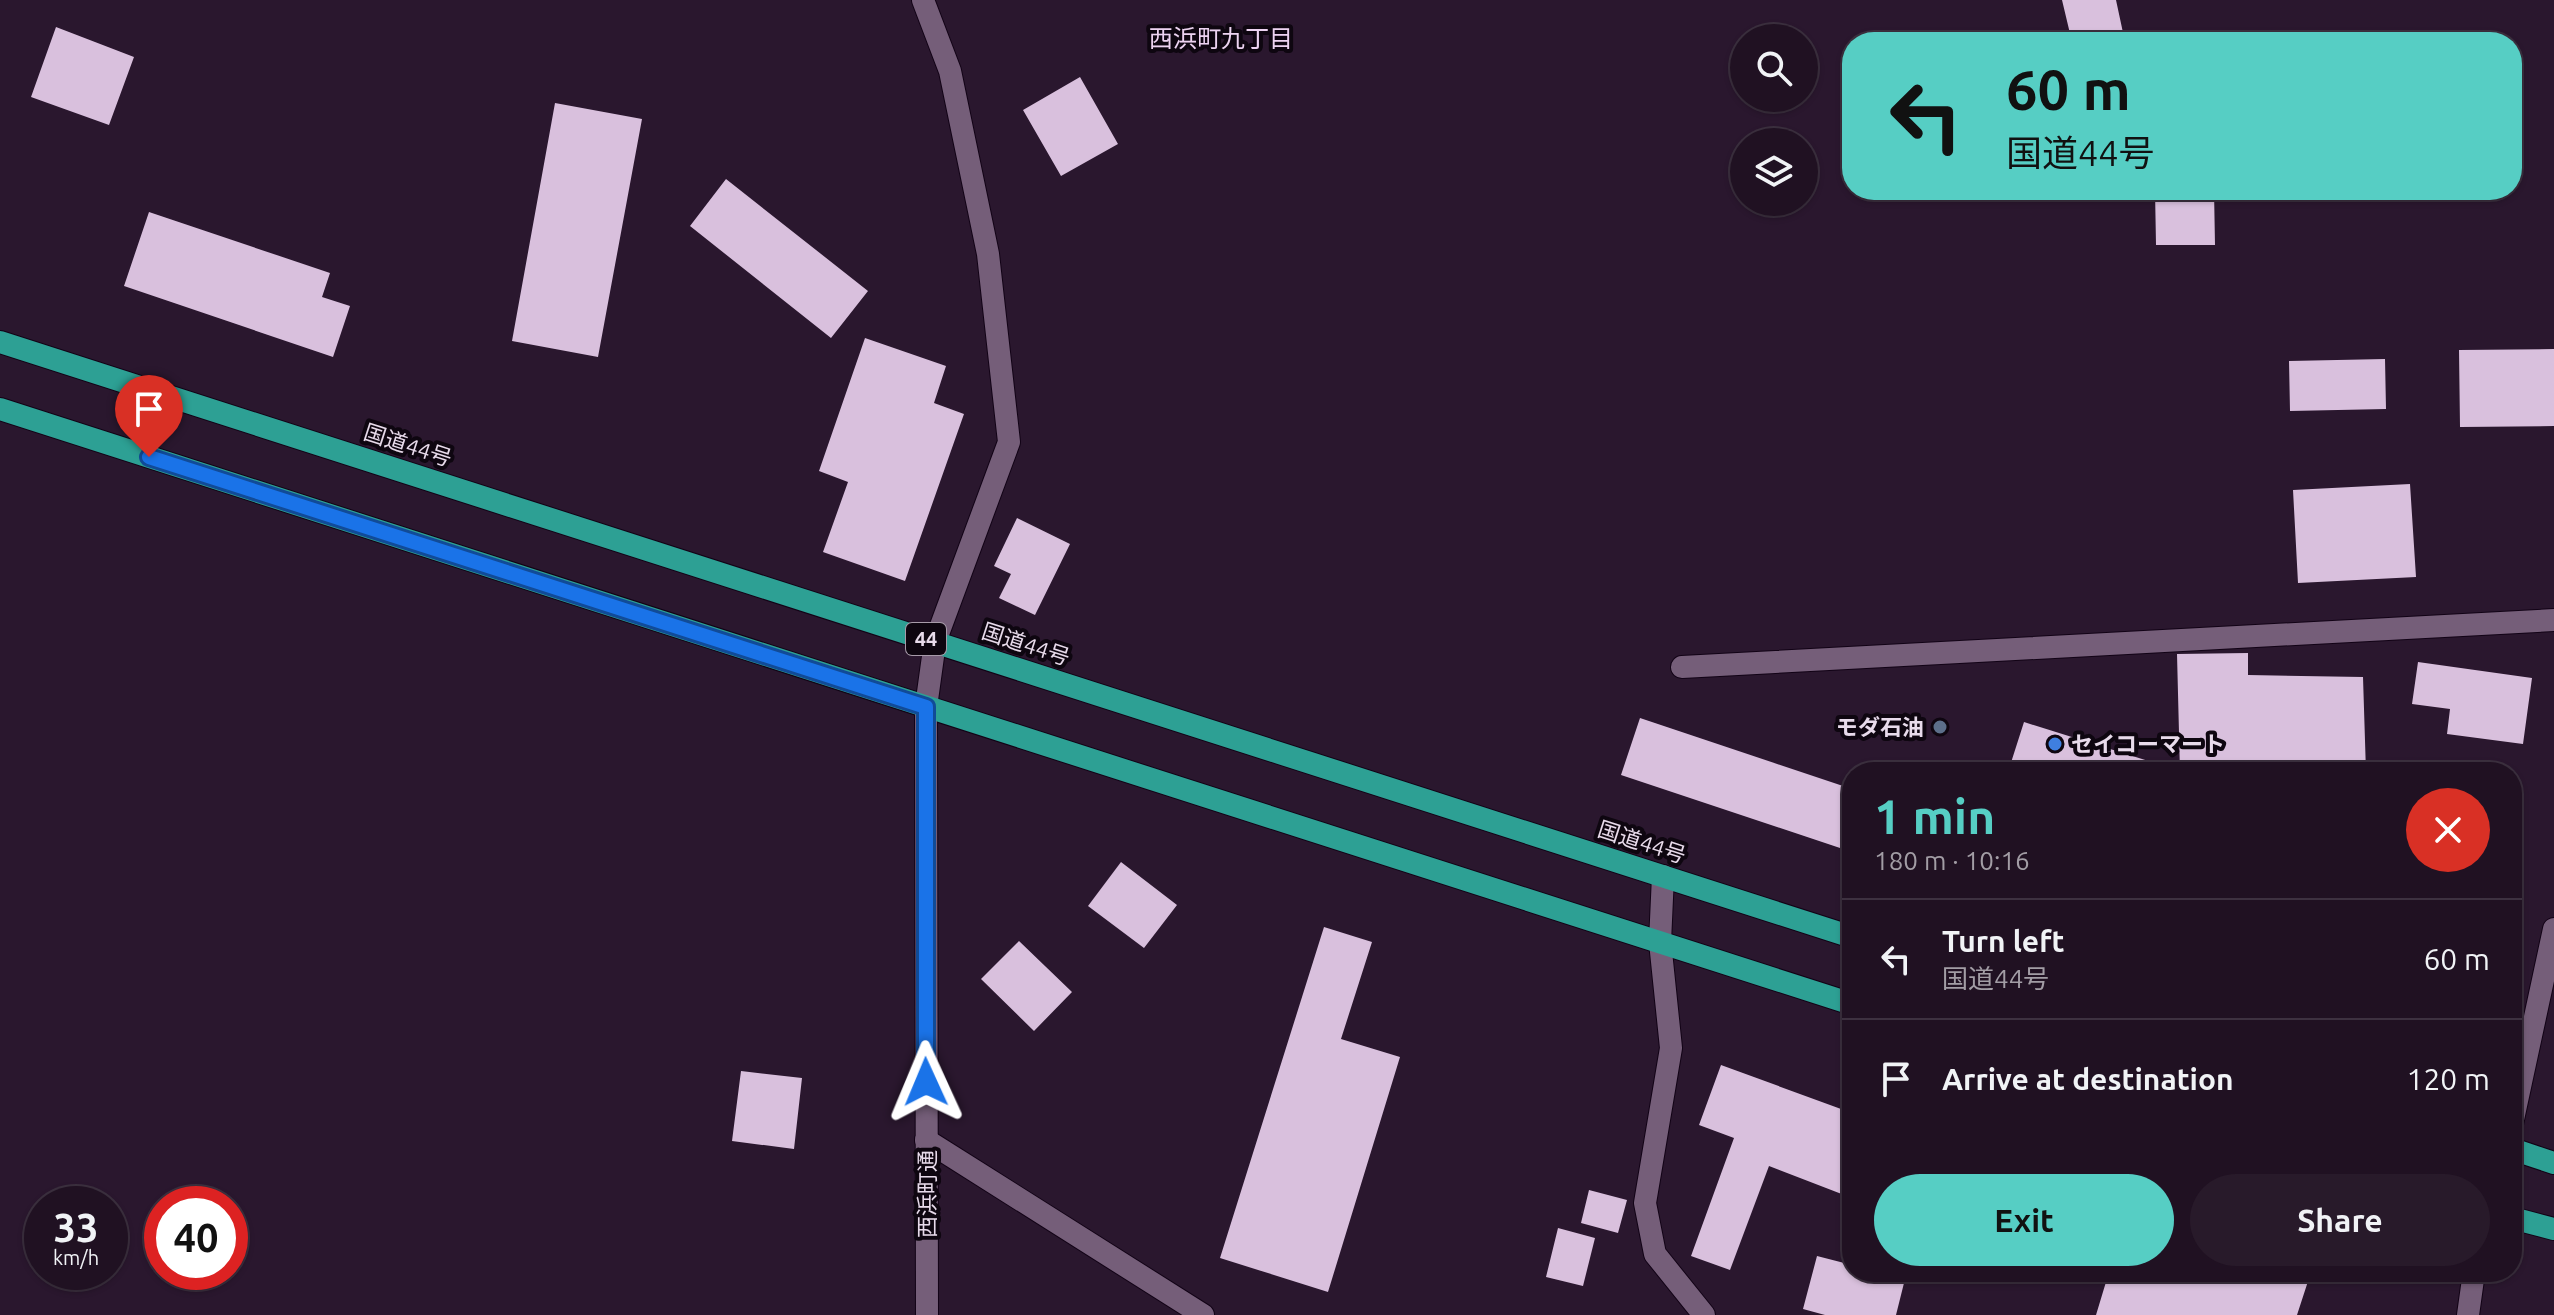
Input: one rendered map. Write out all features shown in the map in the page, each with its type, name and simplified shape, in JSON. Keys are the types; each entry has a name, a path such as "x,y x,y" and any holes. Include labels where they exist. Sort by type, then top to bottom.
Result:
{"highway":[{"name":"国道44号","path":"0,342 1842,934"},
{"path":"0,409 1842,1001"},
{"path":"2522,1152 2554,1163"},
{"path":"2522,1221 2554,1229"}],"street":[{"name":"西浜町通","path":"923,0 950,71 988,254 1009,442 935,642 926,707 927,1315"},
{"path":"1682,667 2554,620"},
{"path":"1663,876 1660,942 1671,1048 1645,1203 1655,1254 1704,1315"},
{"path":"2522,1078 2554,929"},
{"path":"926,1140 1203,1315"},
{"path":"2468,1315 2473,1282"}],"building":[{"path":"2062,0 2116,0 2123,32 2070,32"},
{"path":"56,27 134,57 109,125 31,97"},
{"path":"1080,77 1118,144 1061,176 1023,110"},
{"path":"555,103 642,119 598,357 512,341"},
{"path":"726,179 868,291 831,338 690,226"},
{"path":"2155,200 2214,200 2215,245 2156,245"},
{"path":"149,212 330,273 322,297 350,306 333,357 124,286"},
{"path":"865,338 946,366 934,403 964,414 905,581 823,552 848,482 819,471"},
{"path":"2554,349 2554,426 2460,427 2459,350"},
{"path":"2385,359 2386,409 2290,411 2289,361"},
{"path":"2410,484 2416,577 2298,583 2293,490"},
{"path":"1017,518 1070,544 1035,615 999,598 1011,574 994,566"},
{"path":"2248,653 2248,675 2363,677 2366,762 2180,762 2177,654"},
{"path":"2418,662 2532,678 2523,744 2447,734 2450,709 2412,704"},
{"path":"1640,718 1842,786 1842,849 1621,775"},
{"name":"セイコーマート","path":"2024,722 2152,762 2011,762"},
{"path":"1121,862 1177,905 1144,948 1088,906"},
{"path":"1324,927 1372,942 1341,1039 1400,1057 1328,1292 1220,1258"},
{"path":"1019,941 1072,992 1034,1031 981,979"},
{"path":"1721,1065 1842,1109 1842,1194 1769,1166 1730,1270 1691,1256 1734,1138 1699,1125"},
{"path":"741,1071 802,1078 794,1149 732,1141"},
{"path":"1589,1190 1627,1200 1618,1233 1581,1223"},
{"path":"1558,1228 1595,1238 1583,1286 1546,1277"},
{"path":"1817,1256 1842,1262 1842,1282 1904,1282 1896,1315 1825,1315 1803,1309"},
{"path":"2106,1282 2308,1282 2297,1315 2096,1315"}],"place":[{"name":"モダ石油","path":"1940,727"},
{"name":"セイコーマート","path":"2055,744"}],"district":[{"name":"西浜町九丁目","path":"1221,39"}],"route":[{"path":"149,457 926,707 926,1082"}]}
